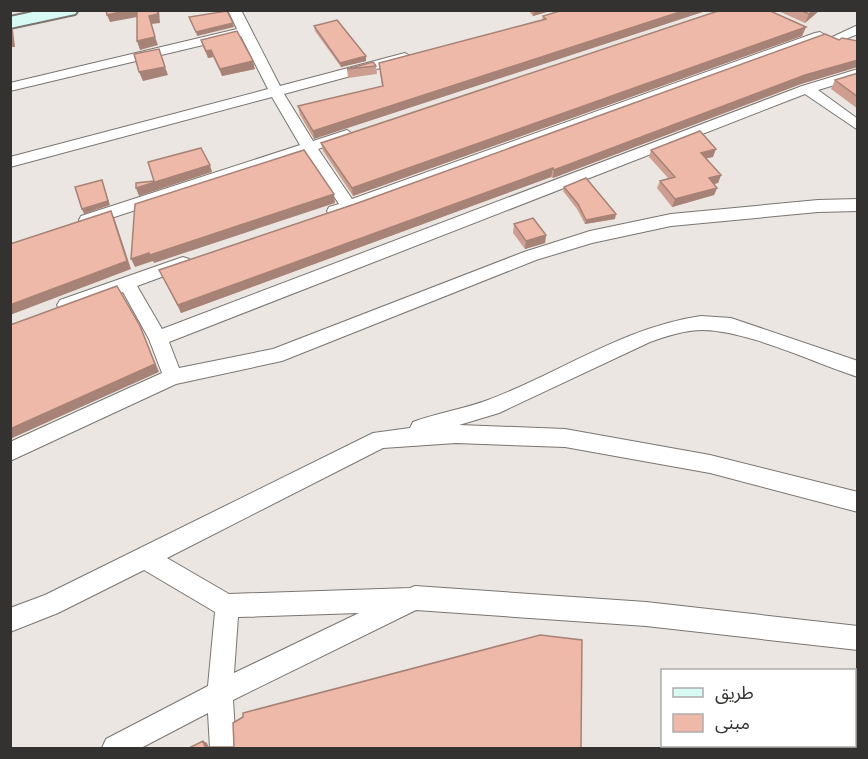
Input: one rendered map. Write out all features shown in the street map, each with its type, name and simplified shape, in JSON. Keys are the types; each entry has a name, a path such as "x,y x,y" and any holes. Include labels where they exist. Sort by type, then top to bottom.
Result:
{"main road":[{"path":"10,23 69,10"}],"street":[{"path":"234,10 276,92 309,147 350,206"},
{"path":"798,27 858,45"},
{"path":"316,217 828,37 858,29"},
{"path":"10,87 245,31"},
{"path":"10,162 422,52"},
{"path":"158,338 807,89 858,73"},
{"path":"807,89 858,126"},
{"path":"77,224 365,129"},
{"path":"10,452 173,377 275,356 530,256 591,237 671,220 818,206 858,205"},
{"path":"52,310 193,259"},
{"path":"126,282 158,338 173,377"},
{"path":"10,620 50,604 145,558 380,440 492,407 643,337 673,327 701,323 731,325 858,369"},
{"path":"380,440 456,434 565,438 710,464 858,502"},
{"path":"145,558 227,606 415,598 646,614 858,638"},
{"path":"115,748 220,693 415,598"},
{"path":"223,748 220,693 227,606"}],"building":[{"path":"106,10 129,10 107,15"},
{"path":"137,10 157,10 158,14 149,16 155,37 137,41"},
{"path":"563,10 686,10 313,131 298,106 383,86 379,63 546,19 543,16"},
{"path":"721,10 768,10 806,27 352,188 321,143"},
{"path":"800,10 814,10 809,14"},
{"path":"227,11 233,23 196,32 189,17"},
{"path":"337,20 366,56 340,63 314,26"},
{"path":"237,31 253,61 220,69 211,50 206,51 201,40"},
{"path":"825,34 839,40 842,38 858,41 858,60 805,75 554,170 553,168 178,305 159,270 355,204"},
{"path":"159,49 165,67 139,72 134,54"},
{"path":"373,62 376,66 347,69"},
{"path":"858,73 858,97 835,80"},
{"path":"700,131 716,149 701,153 721,175 709,178 717,188 675,199 660,181 675,177 651,150"},
{"path":"201,148 210,165 136,188 136,183 154,181 148,162"},
{"path":"304,150 334,194 150,255 149,253 131,259 135,204"},
{"path":"586,178 616,214 586,220 578,204 564,187"},
{"path":"102,180 108,201 82,209 75,187"},
{"path":"111,211 127,261 10,305 10,244"},
{"path":"533,218 546,235 526,241 514,224"},
{"path":"117,286 140,326 155,364 10,429 10,325"},
{"path":"540,635 582,640 581,748 189,748 203,741 205,747 234,747 233,723 243,717 243,713"}]}
